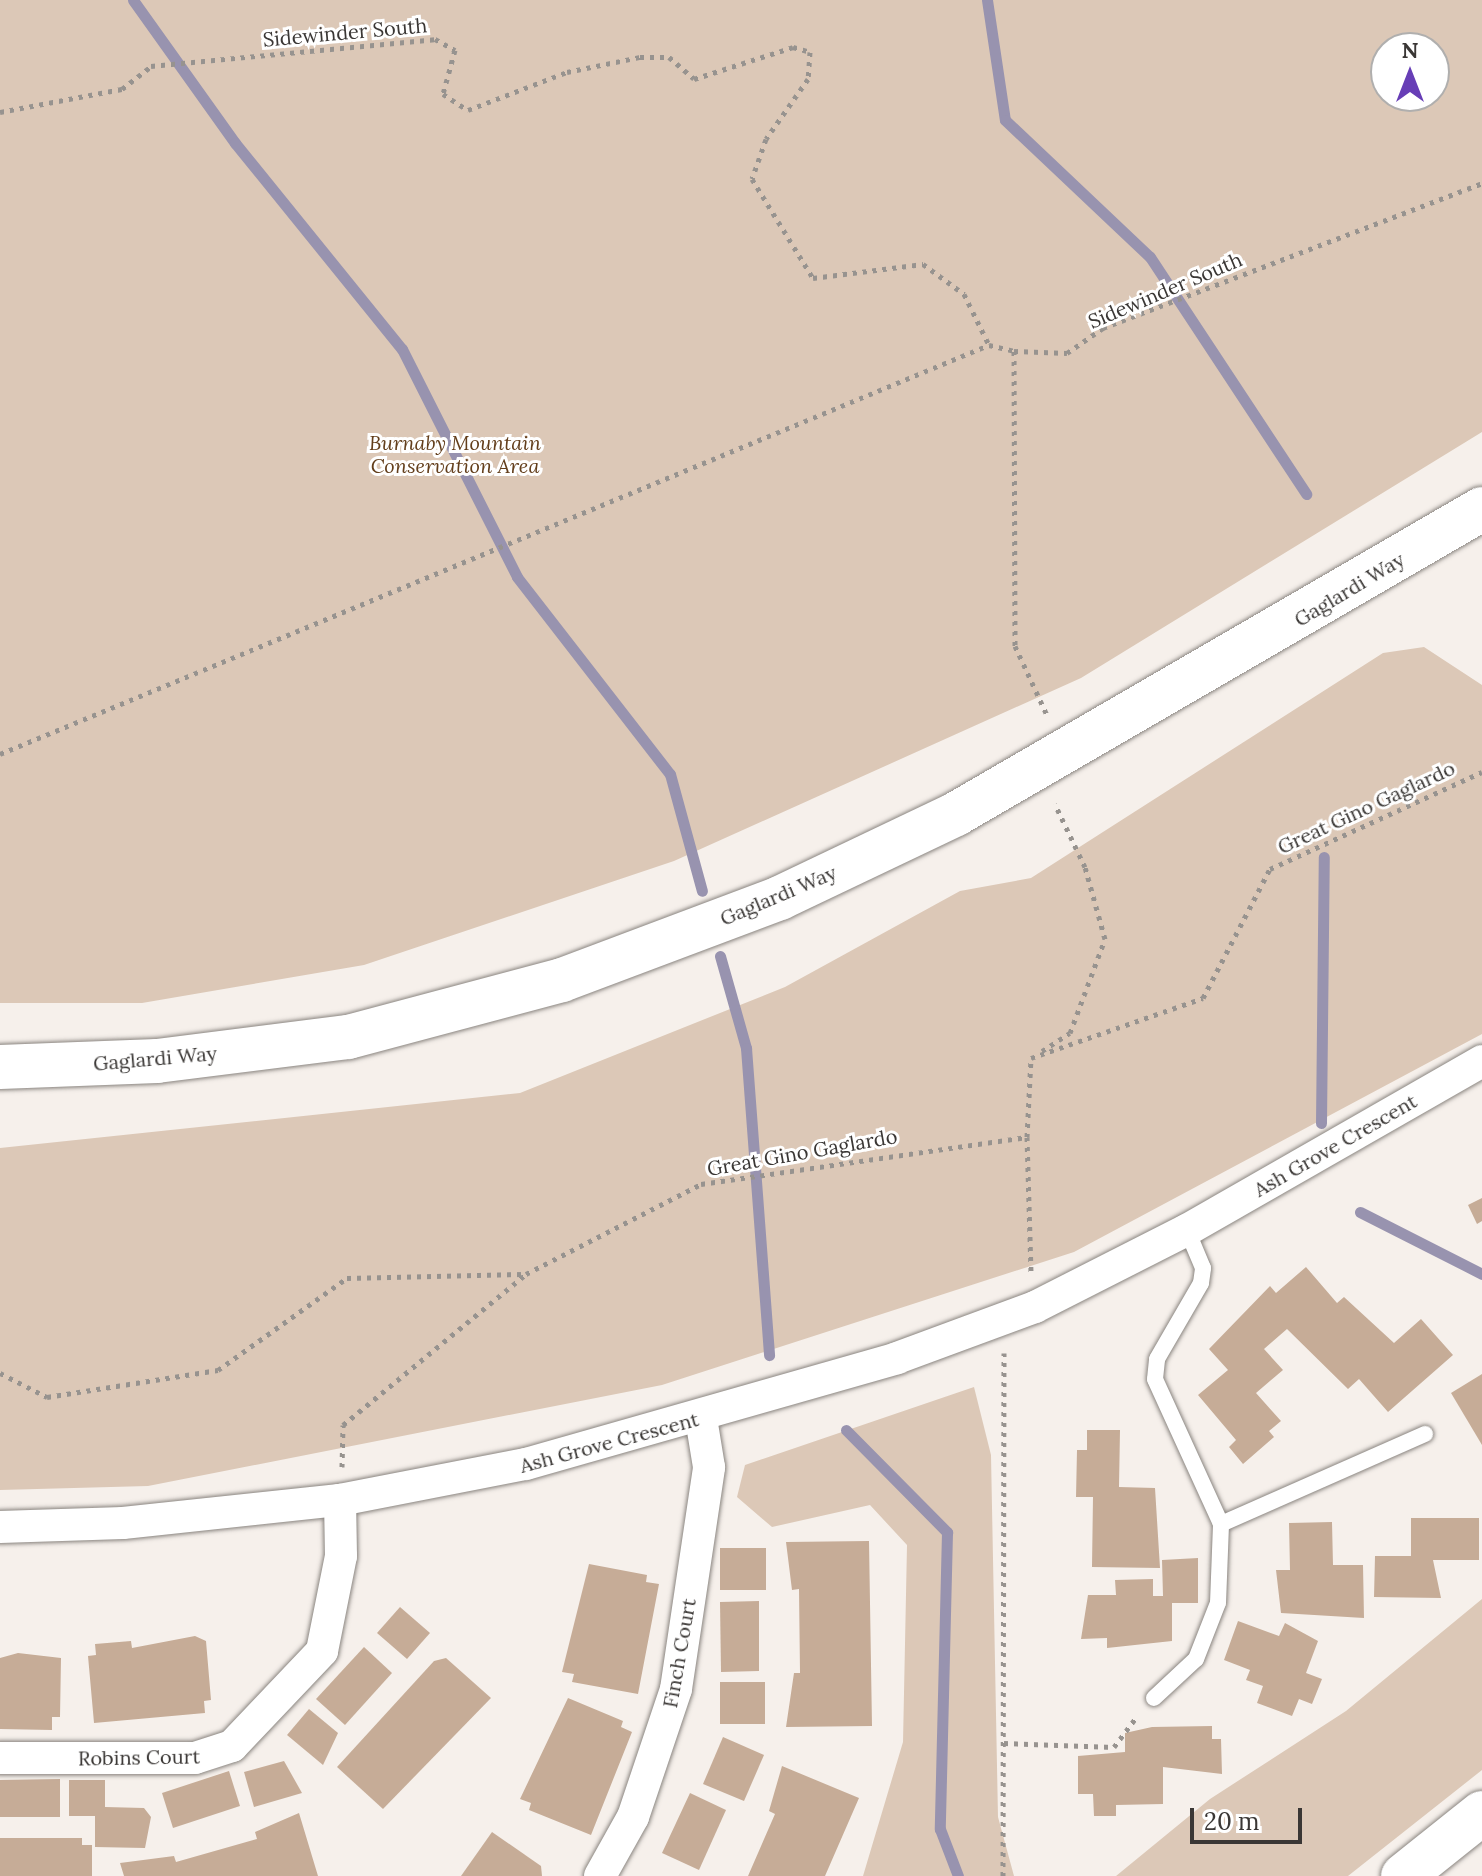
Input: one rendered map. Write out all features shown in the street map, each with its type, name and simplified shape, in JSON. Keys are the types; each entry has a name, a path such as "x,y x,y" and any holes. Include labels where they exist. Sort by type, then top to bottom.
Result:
{"main road":[{"name":"Gaglardi Way","path":"0,1067 157,1061 348,1037 562,980 780,898 1051,760 1482,509"},
{"path":"1403,1876 1482,1813"}],"street":[{"name":"Ash Grove Crescent","path":"0,1527 123,1523 340,1500 526,1464 701,1418 1009,1317 1187,1230 1482,1061"},
{"name":"Finch Court","path":"600,1876 633,1817 676,1689 709,1467 701,1418"},
{"name":"Robins Court","path":"0,1758 195,1758 241,1739 322,1651 341,1556 340,1500"}],"lane":[{"path":"1154,1698 1196,1659 1209,1635 1221,1524 1155,1379 1157,1359 1201,1283 1203,1268 1187,1230"},
{"path":"1221,1524 1425,1434"}],"path":[{"name":"Sidewinder South","path":"0,112 122,89 151,66 435,39 455,50 443,94 468,110 567,72 640,57 669,57 694,79 793,47 810,52 808,79 766,139 752,179 813,278 923,264 964,294 989,345 1014,351 1067,353 1103,328 1482,183"},
{"path":"0,754 989,345"},
{"path":"1014,351 1015,646 1105,939 1070,1033 1033,1057 1024,1227"},
{"name":"Great Gino Gaglardo","path":"1033,1057 1203,998 1270,869 1482,772"},
{"name":"Great Gino Gaglardo","path":"0,1373 47,1397 218,1370 347,1278 526,1274 701,1184 1027,1137"},
{"path":"340,1500 343,1425 526,1274"},
{"path":"1003,1876 1004,1351"},
{"path":"1004,1743 1114,1747 1154,1698"}],"green space":[{"name":"Burnaby Mountain Conservation Area","path":"0,0 1482,0 1482,432 1081,678 674,861 364,965 142,1003 0,1003"},
{"path":"1424,647 1482,685 1482,1034 1074,1252 662,1385 148,1486 0,1490 0,1148 520,1093 785,987 960,891 1031,878 1383,653"},
{"path":"974,1387 991,1455 998,1817 1014,1876 863,1876 903,1742 907,1545 870,1505 772,1527 737,1497 745,1465"},
{"path":"1482,1599 1482,1770 1348,1876 1116,1876 1210,1799 1346,1711"}],"building":[{"path":"1482,1198 1482,1221 1477,1224 1468,1205"},
{"path":"1306,1267 1337,1303 1344,1297 1394,1343 1421,1319 1453,1355 1388,1412 1359,1379 1348,1389 1287,1329 1264,1349 1283,1370 1256,1393 1281,1421 1269,1431 1274,1437 1243,1464 1229,1447 1236,1440 1198,1395 1228,1370 1209,1349 1270,1286 1276,1293"},
{"path":"1482,1374 1482,1445 1451,1393"},
{"path":"1087,1430 1120,1430 1119,1487 1155,1488 1160,1568 1092,1567 1093,1497 1076,1497 1077,1450 1087,1450"},
{"path":"1411,1518 1479,1518 1479,1560 1433,1560 1441,1598 1374,1597 1375,1556 1411,1556"},
{"path":"1332,1522 1333,1565 1363,1565 1364,1618 1281,1613 1276,1570 1290,1570 1289,1523"},
{"path":"869,1541 872,1726 786,1727 794,1673 800,1673 799,1589 792,1590 786,1542"},
{"path":"720,1548 766,1548 766,1590 720,1590"},
{"path":"1198,1558 1198,1603 1172,1603 1172,1641 1107,1648 1107,1638 1081,1639 1088,1595 1116,1595 1115,1580 1153,1579 1153,1596 1163,1596 1162,1560"},
{"path":"589,1564 647,1575 646,1582 659,1584 638,1694 572,1682 574,1674 562,1672"},
{"path":"759,1601 759,1671 721,1672 720,1602"},
{"path":"400,1607 430,1633 407,1659 377,1633"},
{"path":"1238,1621 1279,1636 1285,1623 1318,1641 1306,1673 1322,1679 1312,1704 1299,1699 1292,1716 1257,1703 1263,1686 1246,1680 1250,1670 1224,1660"},
{"path":"195,1636 206,1641 211,1700 204,1701 205,1713 94,1723 88,1656 96,1655 95,1644 131,1641 132,1648"},
{"path":"364,1647 392,1673 345,1725 316,1699"},
{"path":"18,1653 61,1658 60,1717 52,1717 52,1730 0,1729 0,1658"},
{"path":"446,1658 491,1698 383,1809 337,1767 434,1661"},
{"path":"720,1682 765,1682 765,1724 720,1724"},
{"path":"568,1698 623,1721 621,1727 632,1732 591,1835 529,1810 531,1803 520,1799"},
{"path":"309,1709 338,1733 323,1765 287,1735"},
{"path":"1212,1726 1212,1739 1221,1739 1222,1774 1163,1767 1163,1804 1116,1805 1116,1816 1094,1816 1093,1794 1078,1794 1078,1756 1125,1752 1125,1733 1152,1727"},
{"path":"723,1737 764,1755 744,1801 703,1784"},
{"path":"284,1761 302,1793 254,1807 244,1772"},
{"path":"782,1766 859,1798 825,1876 748,1876 775,1814 769,1811"},
{"path":"229,1771 240,1806 173,1828 162,1793"},
{"path":"60,1779 60,1817 0,1817 0,1780"},
{"path":"69,1780 105,1780 105,1807 144,1808 151,1817 145,1848 95,1847 95,1816 69,1816"},
{"path":"690,1793 726,1810 699,1870 662,1853"},
{"path":"299,1813 318,1876 124,1876 120,1863 174,1856 176,1862 257,1839 255,1832"},
{"path":"492,1832 541,1866 542,1876 461,1876"},
{"path":"0,1838 82,1838 82,1845 92,1845 92,1876 0,1876"}],"waterway":[{"path":"133,0 235,143 402,349 517,577 670,774 702,891"},
{"path":"987,0 1005,120 1150,257 1306,494"},
{"path":"1321,1123 1324,857"},
{"path":"720,956 746,1048 769,1355"},
{"path":"1360,1212 1482,1274"},
{"path":"846,1430 947,1532 940,1829 958,1876"}]}
